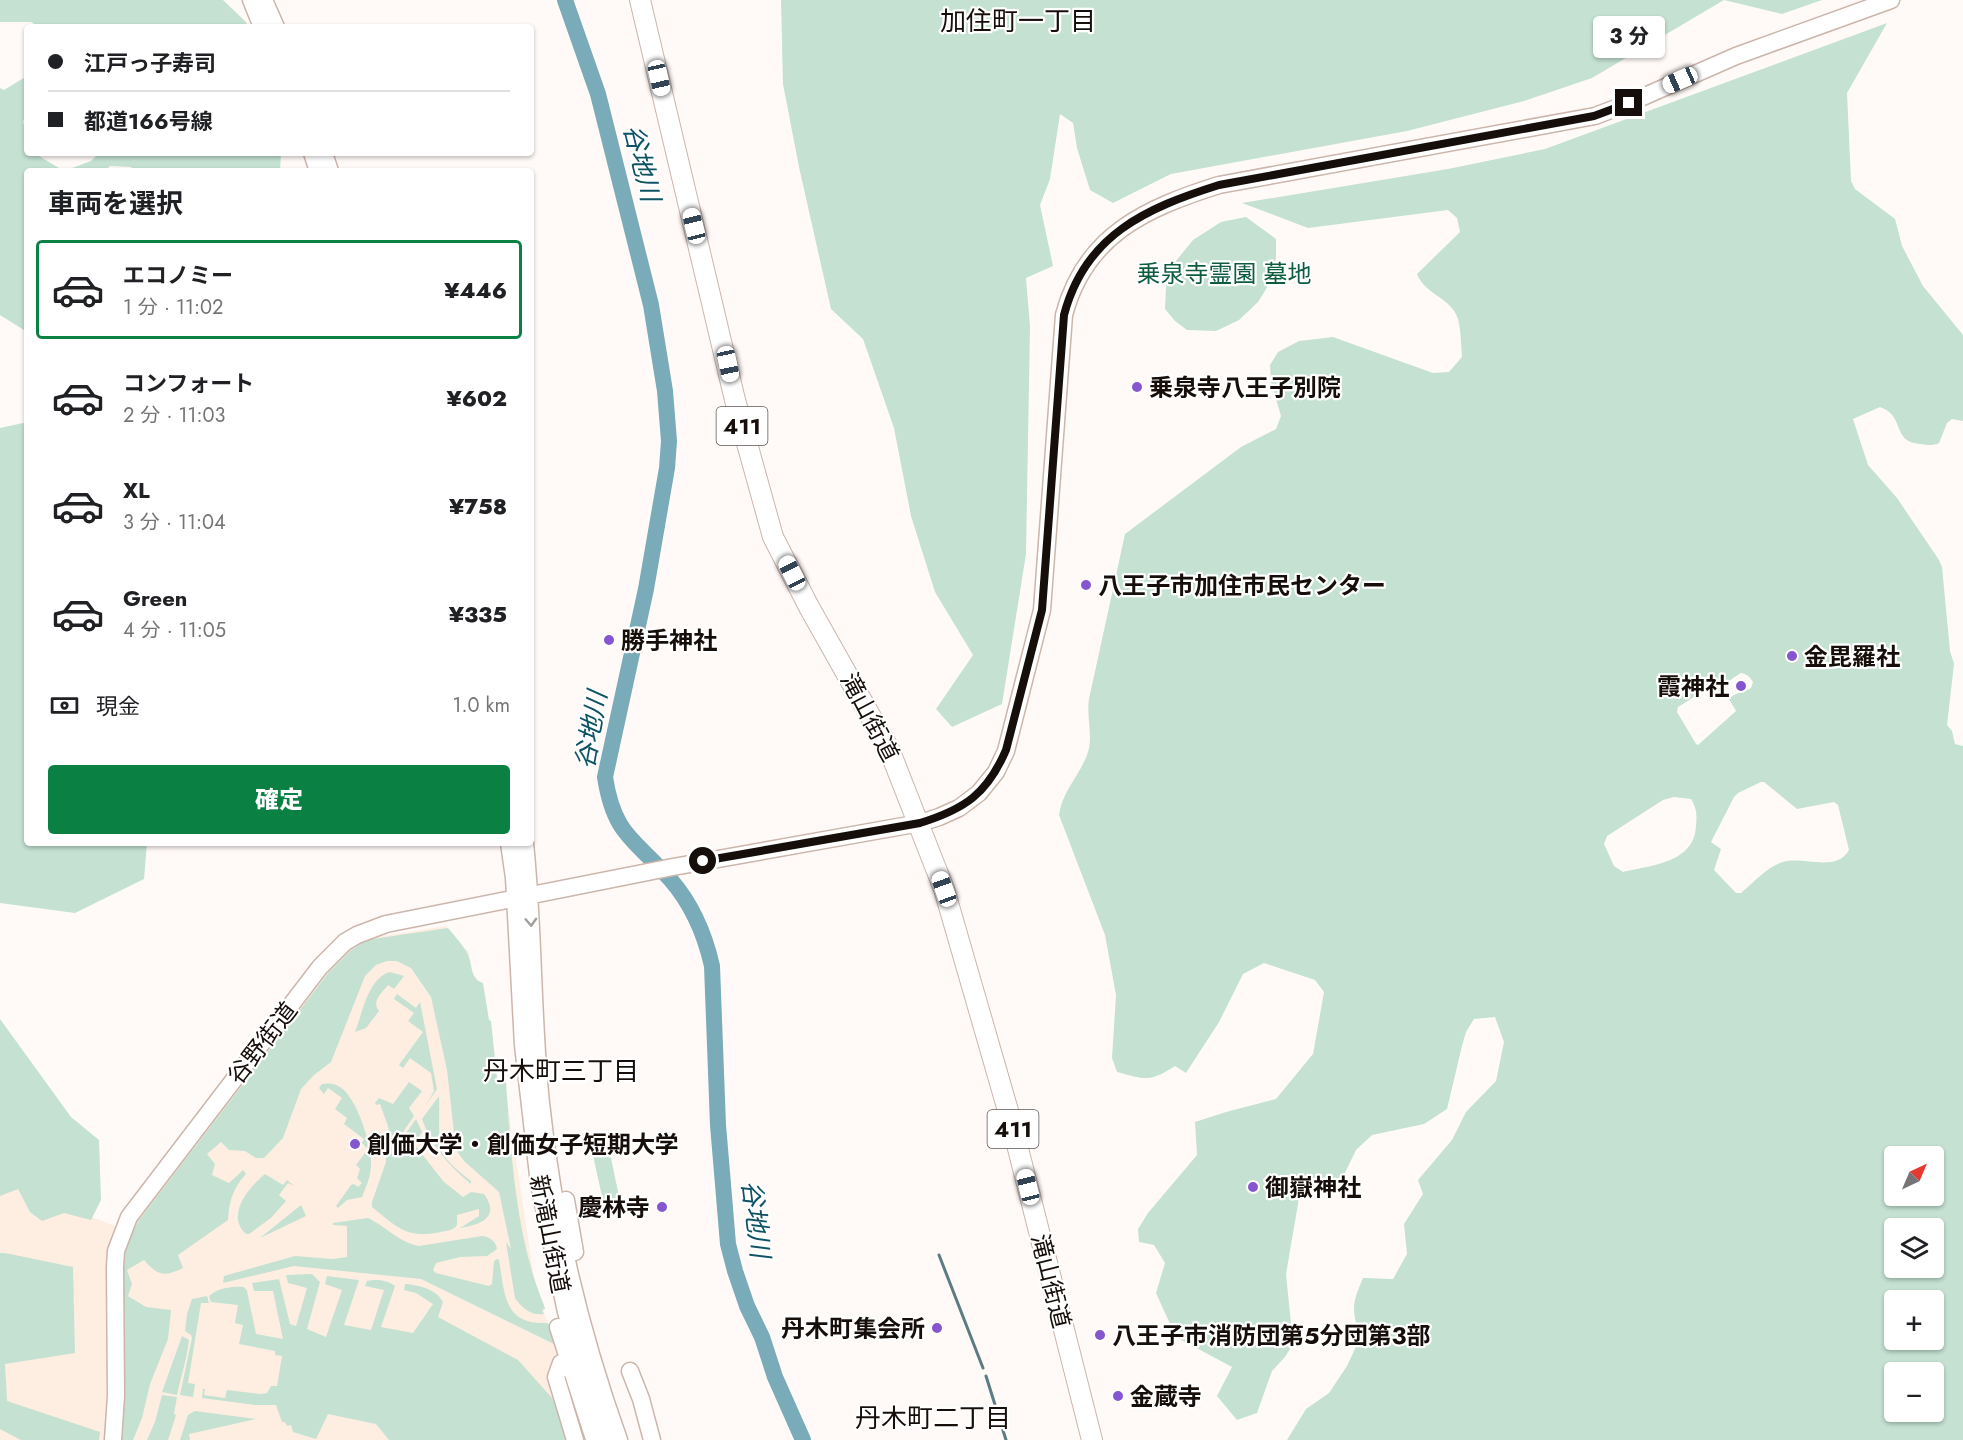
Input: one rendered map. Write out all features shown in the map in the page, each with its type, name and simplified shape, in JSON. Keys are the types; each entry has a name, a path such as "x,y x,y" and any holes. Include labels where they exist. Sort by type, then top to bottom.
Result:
{"highway":[{"name":"滝山街道","path":"640,0 735,400 773,537 809,607 889,749 920,823 960,940 1011,1121 1092,1440"}],"main road":[{"path":"251,0 261,24"},
{"path":"264,0 275,24"},
{"path":"276,0 286,24"},
{"path":"920,823 939,817 969,801 996,772 1006,750 1042,610 1064,315 1083,269 1110,237 1141,217 1179,199 1230,182 1594,116 1620,107 1736,56 1890,0"},
{"name":"谷野街道","path":"113,1440 116,1251 129,1217 320,967 345,942 386,924 672,867 920,823"},
{"name":"新滝山街道","path":"510,846 534,956 537,1062 558,1227 589,1350 619,1440"},
{"name":"新滝山街道","path":"525,846 522,1017 534,1146 550,1240 566,1312 606,1440"},
{"path":"534,956 546,1026 556,1140 578,1267 596,1336 630,1440"},
{"path":"522,1017 513,1052 529,1190 555,1316 594,1440"},
{"path":"561,1363 556,1377 575,1440"},
{"path":"630,1371 641,1399 652,1440"}],"shaded area":[{"name":"創価大学・創価女子短期大学","path":"446,926 450,935 469,952 493,1089 506,1093 534,1278 582,1440 0,1440 0,1188 18,1189 131,1232 138,1219 329,971 349,950 365,939"}],"green space":[{"path":"0,0 223,0 247,24 34,24 31,22 0,22"},
{"path":"781,0 1724,0 1592,78 1524,101 1407,131 1171,174 1113,203 1090,190 1077,148 1073,123 1060,114 1050,179 1040,205 1053,266 1026,278 1030,326 1026,554 1002,704 952,727 936,709 973,655 935,592 911,516 894,428 863,339 831,309 783,84"},
{"path":"1724,0 1822,0 1782,14"},
{"path":"1887,23 1847,93 1851,181 1855,189 1895,219 1902,246 1923,286 1963,335 1963,421 1952,419 1947,423 1939,443 1920,444 1905,439 1893,416 1880,407 1853,419 1868,465 1897,498 1942,567 1950,651 1954,664 1947,725 1952,731 1955,744 1963,746 1963,1440 1287,1440 1306,1409 1329,1393 1347,1366 1360,1338 1354,1308 1356,1295 1363,1278 1393,1279 1407,1254 1404,1224 1423,1194 1418,1180 1452,1140 1466,1112 1496,1081 1504,1042 1495,1017 1474,1019 1466,1032 1447,1109 1424,1124 1372,1135 1356,1150 1339,1185 1299,1198 1286,1274 1293,1344 1272,1371 1257,1413 1237,1420 1217,1396 1232,1367 1176,1337 1156,1293 1165,1263 1154,1245 1139,1242 1138,1229 1148,1213 1197,1155 1195,1122 1276,1099 1313,1054 1324,992 1315,980 1264,963 1243,974 1219,1022 1186,1073 1175,1066 1148,1078 1117,1072 1112,1058 1116,995 1105,935 1059,815 1067,791 1084,763 1089,748 1089,699 1125,534 1241,447 1276,429 1281,416 1271,382 1270,365 1278,352 1299,341 1333,337 1433,373 1449,372 1462,357 1458,319 1450,306 1426,287 1417,274 1460,232 1457,218 1448,210 1308,228 1242,203 1448,169 1545,149","holes":["1741,673 1747,675 1753,682 1751,688 1729,699 1736,711 1698,745 1696,744 1677,712 1678,707 1707,689 1717,693","1764,782 1797,809 1834,802 1838,805 1849,850 1836,861 1791,861 1777,864 1741,893 1736,893 1714,870 1721,849 1711,842 1738,793","1674,797 1691,799 1695,809 1696,826 1688,848 1670,860 1623,872 1614,866 1604,844 1607,836 1663,800"]},
{"path":"24,78 24,156 39,156 59,168 24,168 24,330 0,315 0,88 4,90"},
{"path":"96,156 281,156 280,168 110,166 108,168 72,168 91,161"},
{"name":"乗泉寺霊園 墓地","path":"1246,217 1276,239 1276,258 1271,281 1258,302 1239,320 1216,331 1187,330 1165,309 1166,287 1171,267 1193,240 1221,222"},
{"path":"24,424 24,846 147,846 144,879 75,913 0,903 0,428"},
{"path":"448,928 466,951 475,978 483,983 491,1021 497,1078 506,1082 516,1196 521,1224 527,1252 544,1305 545,1309 542,1310 544,1314 535,1314 527,1310 515,1298 506,1242 511,1249 499,1192 464,1161 456,1150 447,1070 431,997 411,968 397,961 387,961 376,965 365,976 331,1062 301,1089 283,1138 264,1158 256,1158 245,1151 229,1150 221,1142 207,1154 215,1164 212,1175 229,1183 243,1170 246,1174 232,1195 228,1220 178,1255 183,1268 166,1274 157,1272 144,1260 127,1270 132,1284 128,1296 146,1307 171,1310 168,1339 150,1384 142,1418 133,1440 121,1440 123,1263 128,1241 139,1220 329,972 350,951 366,940"},
{"path":"390,972 404,976 394,989 388,985 380,994 376,1004 379,1011 366,1028 355,1032 371,988 383,975"},
{"path":"397,994 416,1008 420,1002 437,1089 426,1105 434,1091 431,1073 410,1058 403,1068 399,1065 423,1032 408,1021 414,1013 394,999"},
{"path":"0,1019 71,1117 99,1140 101,1200 91,1220 64,1213 42,1221 30,1212 18,1189 0,1196"},
{"path":"409,1082 422,1091 409,1108 414,1116 403,1132 390,1137 380,1104 375,1103 379,1098 393,1104"},
{"path":"322,1084 338,1086 346,1092 358,1111 371,1157 370,1173 362,1197 347,1200 338,1208 336,1206 351,1185 358,1187 362,1183 357,1178 360,1169 356,1165 368,1149 362,1143 364,1139 344,1124 347,1118 335,1109 342,1098 328,1088 324,1094 319,1088"},
{"path":"439,1096 441,1149 452,1165 471,1181 471,1184 455,1170 442,1154 430,1138 422,1119"},
{"path":"416,1119 422,1132 414,1144 444,1182 463,1197 471,1192 484,1194 490,1209 489,1214 481,1222 460,1228 479,1216 479,1209 457,1215 457,1225 452,1229 429,1234 411,1233 396,1226 372,1207 386,1162 386,1144 406,1133"},
{"path":"607,1139 621,1206 605,1210 590,1142"},
{"path":"265,1174 283,1185 287,1180 294,1186 288,1183 279,1195 286,1201 271,1218 246,1234 240,1226 239,1210 246,1194"},
{"path":"301,1205 306,1216 260,1238"},
{"path":"368,1218 399,1238 419,1246 488,1237 497,1249 487,1256 460,1257 436,1263 433,1270 436,1273 489,1286 492,1284 494,1261 499,1260 505,1295 514,1313 522,1319 548,1323 556,1345 421,1279 294,1266 223,1283 224,1276 295,1256 332,1259 347,1257 347,1226 333,1225 333,1223"},
{"path":"0,1253 73,1267 75,1353 5,1364 7,1401 100,1432 99,1440 21,1440 0,1429"},
{"path":"312,1274 320,1282 307,1329 326,1337 342,1290 325,1284 327,1276 359,1280 344,1325 371,1330 384,1290 365,1286 367,1281 381,1280 395,1286 381,1327 413,1333 433,1304 416,1293 404,1290 405,1284 432,1291 443,1302 438,1317 518,1360 553,1399 568,1440 389,1440 376,1424 328,1414 316,1439 293,1432 291,1425 287,1426 285,1422 282,1422 276,1405 255,1405 202,1398 203,1389 205,1389 204,1395 225,1398 227,1390 267,1393 271,1386 277,1386 282,1356 275,1355 275,1351 239,1344 243,1325 235,1323 238,1305 211,1302 209,1296 225,1288 244,1287 247,1291 256,1334 283,1339 273,1291 254,1291 252,1283 279,1279 290,1324 296,1326 307,1288 288,1283 286,1275"},
{"path":"207,1296 209,1303 201,1303 188,1383 195,1384 193,1397 180,1395 192,1338 185,1331 187,1314 192,1299"},
{"path":"182,1336 189,1340 177,1395 162,1392"},
{"path":"162,1395 177,1397 174,1414 176,1415 168,1440 147,1440 155,1422"},
{"path":"195,1411 256,1419 189,1434 190,1440 180,1440 188,1415"}],"waterway":[{"name":"谷地川","path":"565,0 598,94 651,305 665,391 669,441 667,468 646,589 605,777 609,797 620,825 636,845 670,879 685,899 697,920 709,954 712,966 718,1125 728,1244 747,1306 762,1337 775,1377 803,1440"},
{"path":"939,1255 983,1368"},
{"path":"986,1376 1006,1440"}],"place":[{"name":"乗泉寺八王子別院","path":"1137,387"},
{"name":"八王子市加住市民センター","path":"1086,585"},
{"name":"勝手神社","path":"609,640"},
{"name":"金毘羅社","path":"1792,656"},
{"name":"霞神社","path":"1741,686"},
{"name":"創価大学・創価女子短期大学","path":"355,1144"},
{"name":"御嶽神社","path":"1253,1187"},
{"name":"慶林寺","path":"662,1207"},
{"name":"丹木町集会所","path":"937,1328"},
{"name":"八王子市消防団第5分団第３部","path":"1100,1335"},
{"name":"金蔵寺","path":"1118,1396"}],"district":[{"name":"加住町一丁目","path":"1018,21"},
{"name":"丹木町三丁目","path":"561,1071"},
{"name":"丹木町二丁目","path":"933,1418"}],"route":[{"path":"703,861 920,823 959,808 979,793 996,772 1006,750 1042,610 1064,315 1083,269 1110,237 1141,217 1179,199 1219,185 1594,116 1629,103"}]}
